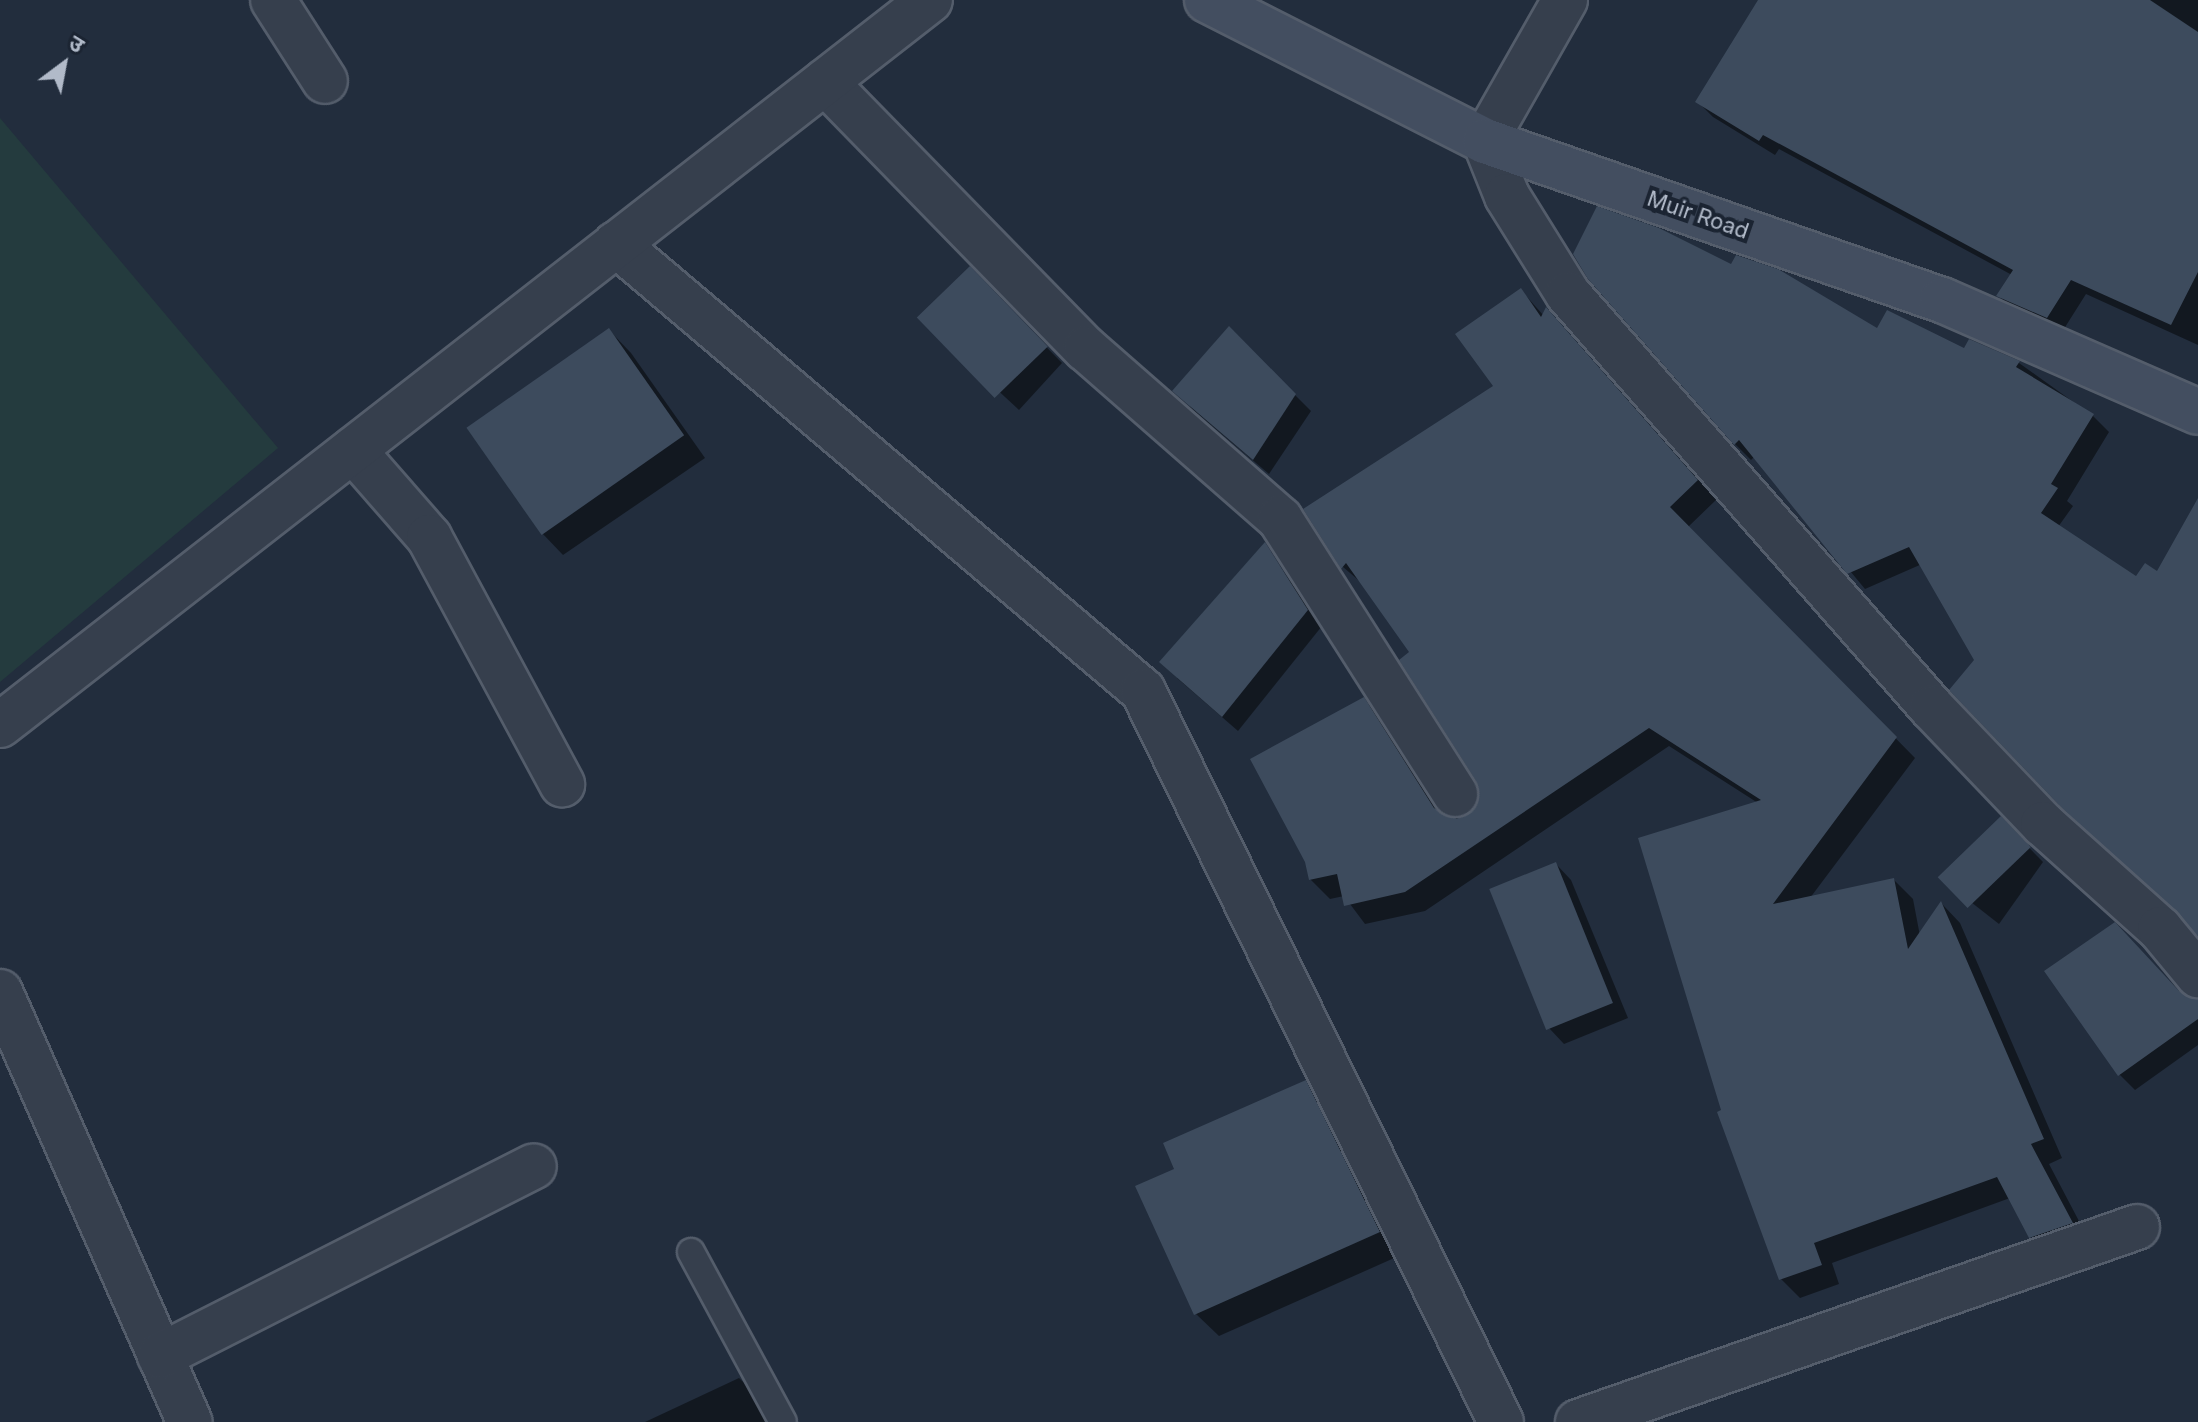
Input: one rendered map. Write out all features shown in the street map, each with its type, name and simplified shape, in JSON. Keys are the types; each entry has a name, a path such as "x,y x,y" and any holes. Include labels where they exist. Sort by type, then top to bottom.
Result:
{"main road":[{"name":"Muir Road","path":"1207,0 1485,141 1942,300 2198,412"}],"street":[{"path":"273,0 325,81"},
{"path":"0,725 930,0"},
{"path":"1571,4 1485,141 1507,196 1568,294 1932,708 2043,824 2160,929 2198,975"},
{"path":"825,82 1086,349 1280,519 1455,794"},
{"path":"616,244 1143,691 1501,1422"},
{"path":"353,450 429,537 562,784"},
{"path":"0,992 190,1422"},
{"path":"160,1356 534,1166"},
{"path":"1578,1422 2137,1227"}],"lane":[{"path":"691,1252 783,1422"}],"green space":[{"path":"0,118 278,448 0,682"}],"building":[{"path":"1758,0 2150,0 2198,32 2198,272 2171,325 2071,280 2047,318 1996,296 2013,270 1763,135 1759,141 1695,102"},
{"path":"1597,206 1659,228 1731,264 1736,255 1778,269 1877,328 1887,310 1964,348 1969,339 2020,361 2016,367 2094,414 2051,484 2058,488 2041,513 2136,576 2145,563 2157,571 2198,498 2198,936 2060,806 1949,690 1974,660 1909,547 1847,574 1739,440 1734,445 1588,279 1573,254"},
{"path":"970,266 1048,347 995,398 917,317"},
{"path":"1521,288 1541,317 1546,307 1698,480 1670,507 1897,737 1773,904 1894,878 1908,949 1941,901 2044,1139 2031,1144 2073,1223 2029,1238 1997,1177 1814,1243 1822,1265 1779,1280 1717,1112 1721,1110 1638,838 1761,800 1649,728 1405,892 1344,906 1337,874 1309,880 1305,862 1250,759 1364,697 1434,808 1457,819 1477,805 1476,781 1399,660 1409,652 1346,563 1341,569 1303,509 1493,386 1455,334"},
{"path":"1229,326 1296,394 1253,460 1172,391"},
{"path":"609,328 684,435 542,535 466,428"},
{"path":"1265,542 1308,610 1222,717 1159,662"},
{"path":"2001,816 2031,847 1968,908 1938,877"},
{"path":"1556,862 1613,1003 1546,1030 1489,889"},
{"path":"2115,922 2179,991 2198,999 2198,1019 2118,1076 2044,971"},
{"path":"1306,1080 1380,1232 1194,1315 1135,1186 1174,1169 1163,1143"}]}
